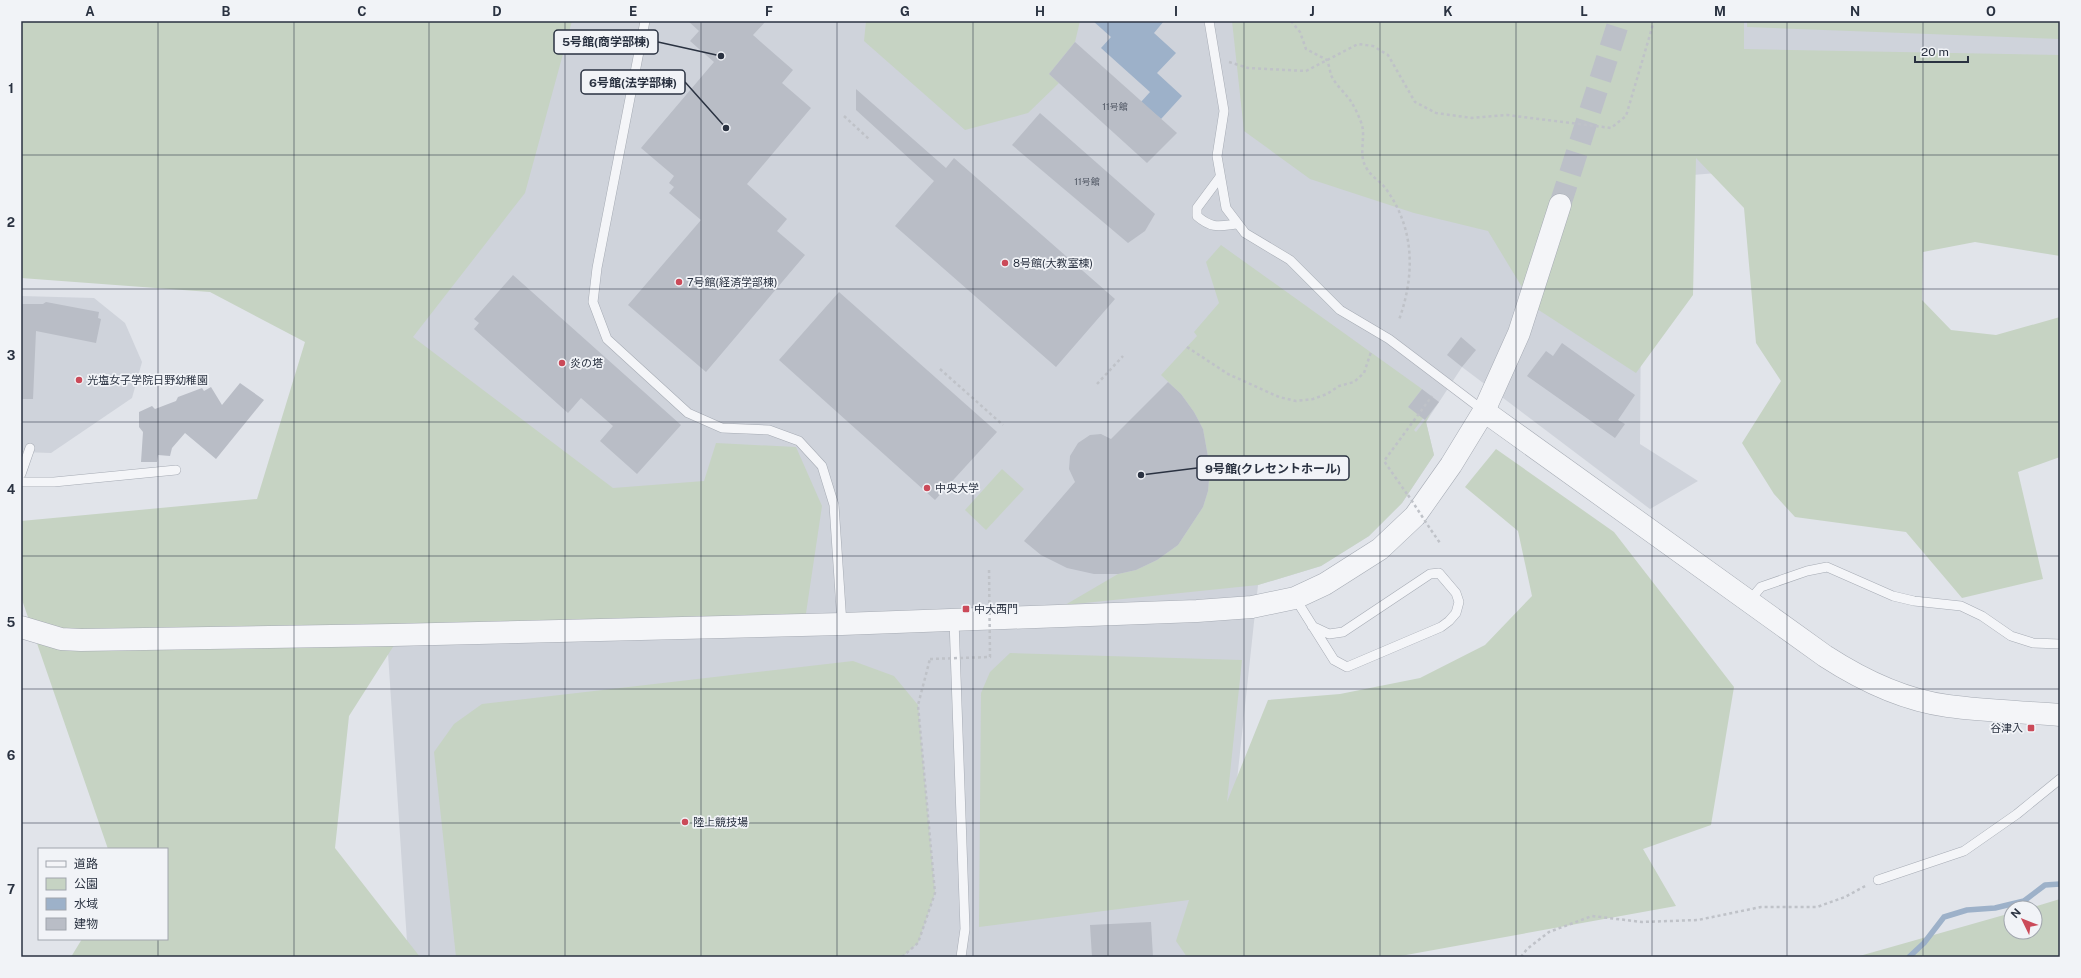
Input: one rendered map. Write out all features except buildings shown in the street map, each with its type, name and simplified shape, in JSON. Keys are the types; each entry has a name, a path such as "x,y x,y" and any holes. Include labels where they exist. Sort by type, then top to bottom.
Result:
{"street":[{"path":"21,628 61,638 88,640 409,635 842,624 1197,611 1252,607 1295,598 1352,568 1380,549 1415,516 1451,465 1484,411 1519,333 1560,205"},
{"path":"1484,411 1836,664 1854,675 1885,689 1914,699 1947,706 2060,714"}],"lane":[{"path":"645,21 597,268 593,302 607,339 688,413 722,428 769,430 799,441 822,466 834,505 842,624"},
{"path":"1209,21 1224,111 1217,156 1226,208 1237,224 1245,233 1290,260 1340,310 1389,339 1484,411"},
{"path":"1220,177 1197,208 1197,216 1207,225 1218,227 1237,224"},
{"path":"21,474 30,448"},
{"path":"21,482 54,482 176,470"},
{"path":"1749,601 1762,587 1807,571 1827,567 1893,596 1914,601 1961,606 1982,616 2011,636 2033,643 2060,644"},
{"path":"1295,598 1312,626 1334,660 1347,666 1441,626 1456,613 1459,602 1456,593 1439,573 1430,574 1343,632 1329,634 1312,626"},
{"path":"954,620 965,929 961,957"},
{"path":"1878,880 1964,851 2017,814 2060,779"}],"path":[{"path":"1291,21 1300,32 1306,49 1327,60 1332,76 1350,100 1361,123 1363,140 1361,154 1367,169 1385,188 1400,213 1409,254 1410,275 1407,297 1399,320"},
{"path":"1215,58 1248,68 1282,71 1306,70 1358,44 1373,46 1388,55 1415,102 1436,112 1472,118 1507,115 1611,128 1626,116 1654,21"},
{"path":"844,116 870,140"},
{"path":"1187,347 1228,374 1279,397 1296,401 1313,399 1327,394 1339,386 1354,382 1364,373 1371,352"},
{"path":"1097,384 1123,356"},
{"path":"940,369 1003,425"},
{"path":"1432,396 1384,461 1440,543"},
{"path":"902,957 918,943 935,893 918,705 930,659 990,657 989,567"},
{"path":"1522,957 1527,949 1549,932 1592,916 1642,922 1698,920 1761,907 1817,908 1845,897 1878,880"}],"shaded area":[{"name":"中央大学","path":"511,21 2060,21 2060,146 1642,179 1640,444 1698,481 1650,509 1462,367 1426,422 1434,455 1402,503 1369,536 1321,566 1258,585 1218,957 408,957 386,623 353,286"},
{"name":"光塩女子学院日野幼稚園","path":"21,296 94,298 125,323 142,362 132,398 51,453 21,452"}],"green space":[{"path":"21,21 572,21 525,193 413,337 613,488 704,481 716,443 796,447 822,506 805,620 398,639 349,716 335,848 420,957 71,957 81,940 168,940 168,848 108,848 21,597 21,521 257,499 305,342 210,292 21,278"},
{"path":"866,21 1080,21 1075,42 1049,74 1059,83 1028,113 965,130 864,41"},
{"path":"1232,21 1744,21 1744,49 2060,55 2060,256 1975,242 1923,252 1922,300 1951,330 1996,335 2060,317 2060,457 2018,472 2043,579 1962,598 1906,532 1795,517 1774,494 1742,443 1781,381 1756,343 1744,208 1696,158 1693,295 1636,373 1534,307 1488,231 1414,213 1310,179 1244,131"},
{"path":"1747,21 2060,21 2060,39 1747,27"},
{"path":"1221,245 1422,389 1408,407 1414,411 1428,412 1414,430 1416,432 1431,412 1426,422 1434,455 1402,503 1369,536 1321,566 1258,585 1065,605 1118,574 1136,570 1157,560 1178,545 1203,507 1208,491 1210,468 1203,429 1194,412 1181,394 1161,375 1197,336 1194,332 1219,303 1206,262"},
{"path":"1496,449 1614,532 1734,687 1711,825 1643,849 1676,906 1395,957 1187,957 1176,941 1189,900 979,927 981,693 990,672 1010,653 1242,660 1227,802 1268,700 1340,694 1420,678 1485,645 1532,596 1518,531 1465,487"},
{"path":"1002,469 1024,489 986,530 965,510"},
{"name":"陸上競技場","path":"853,661 894,676 918,705 935,893 918,943 902,957 456,957 434,752 454,724 482,704"},
{"path":"2060,899 2060,957 1856,957 2003,915 2003,940 2043,940 2043,904"}],"water":[{"path":"1093,21 1164,21 1154,33 1176,53 1157,73 1182,96 1161,119 1141,102 1150,92 1101,48 1111,37"}],"waterway":[{"path":"1909,957 1924,943 1944,917 1967,910 1995,908 2024,901 2045,885 2060,884"}],"tunnel":[{"path":"1560,205 1619,21"}],"place":[{"name":"5号館(商学部棟)","path":"721,56"},
{"name":"6号館(法学部棟)","path":"726,128"},
{"name":"8号館(大教室棟)","path":"1005,263"},
{"name":"7号館(経済学部棟)","path":"679,282"},
{"name":"炎の塔","path":"562,363"},
{"name":"光塩女子学院日野幼稚園","path":"79,380"},
{"name":"9号館(クレセントホール)","path":"1141,475"},
{"name":"中央大学","path":"927,488"},
{"name":"中大西門","path":"966,609"},
{"name":"谷津入","path":"2031,728"},
{"name":"陸上競技場","path":"685,822"}]}
